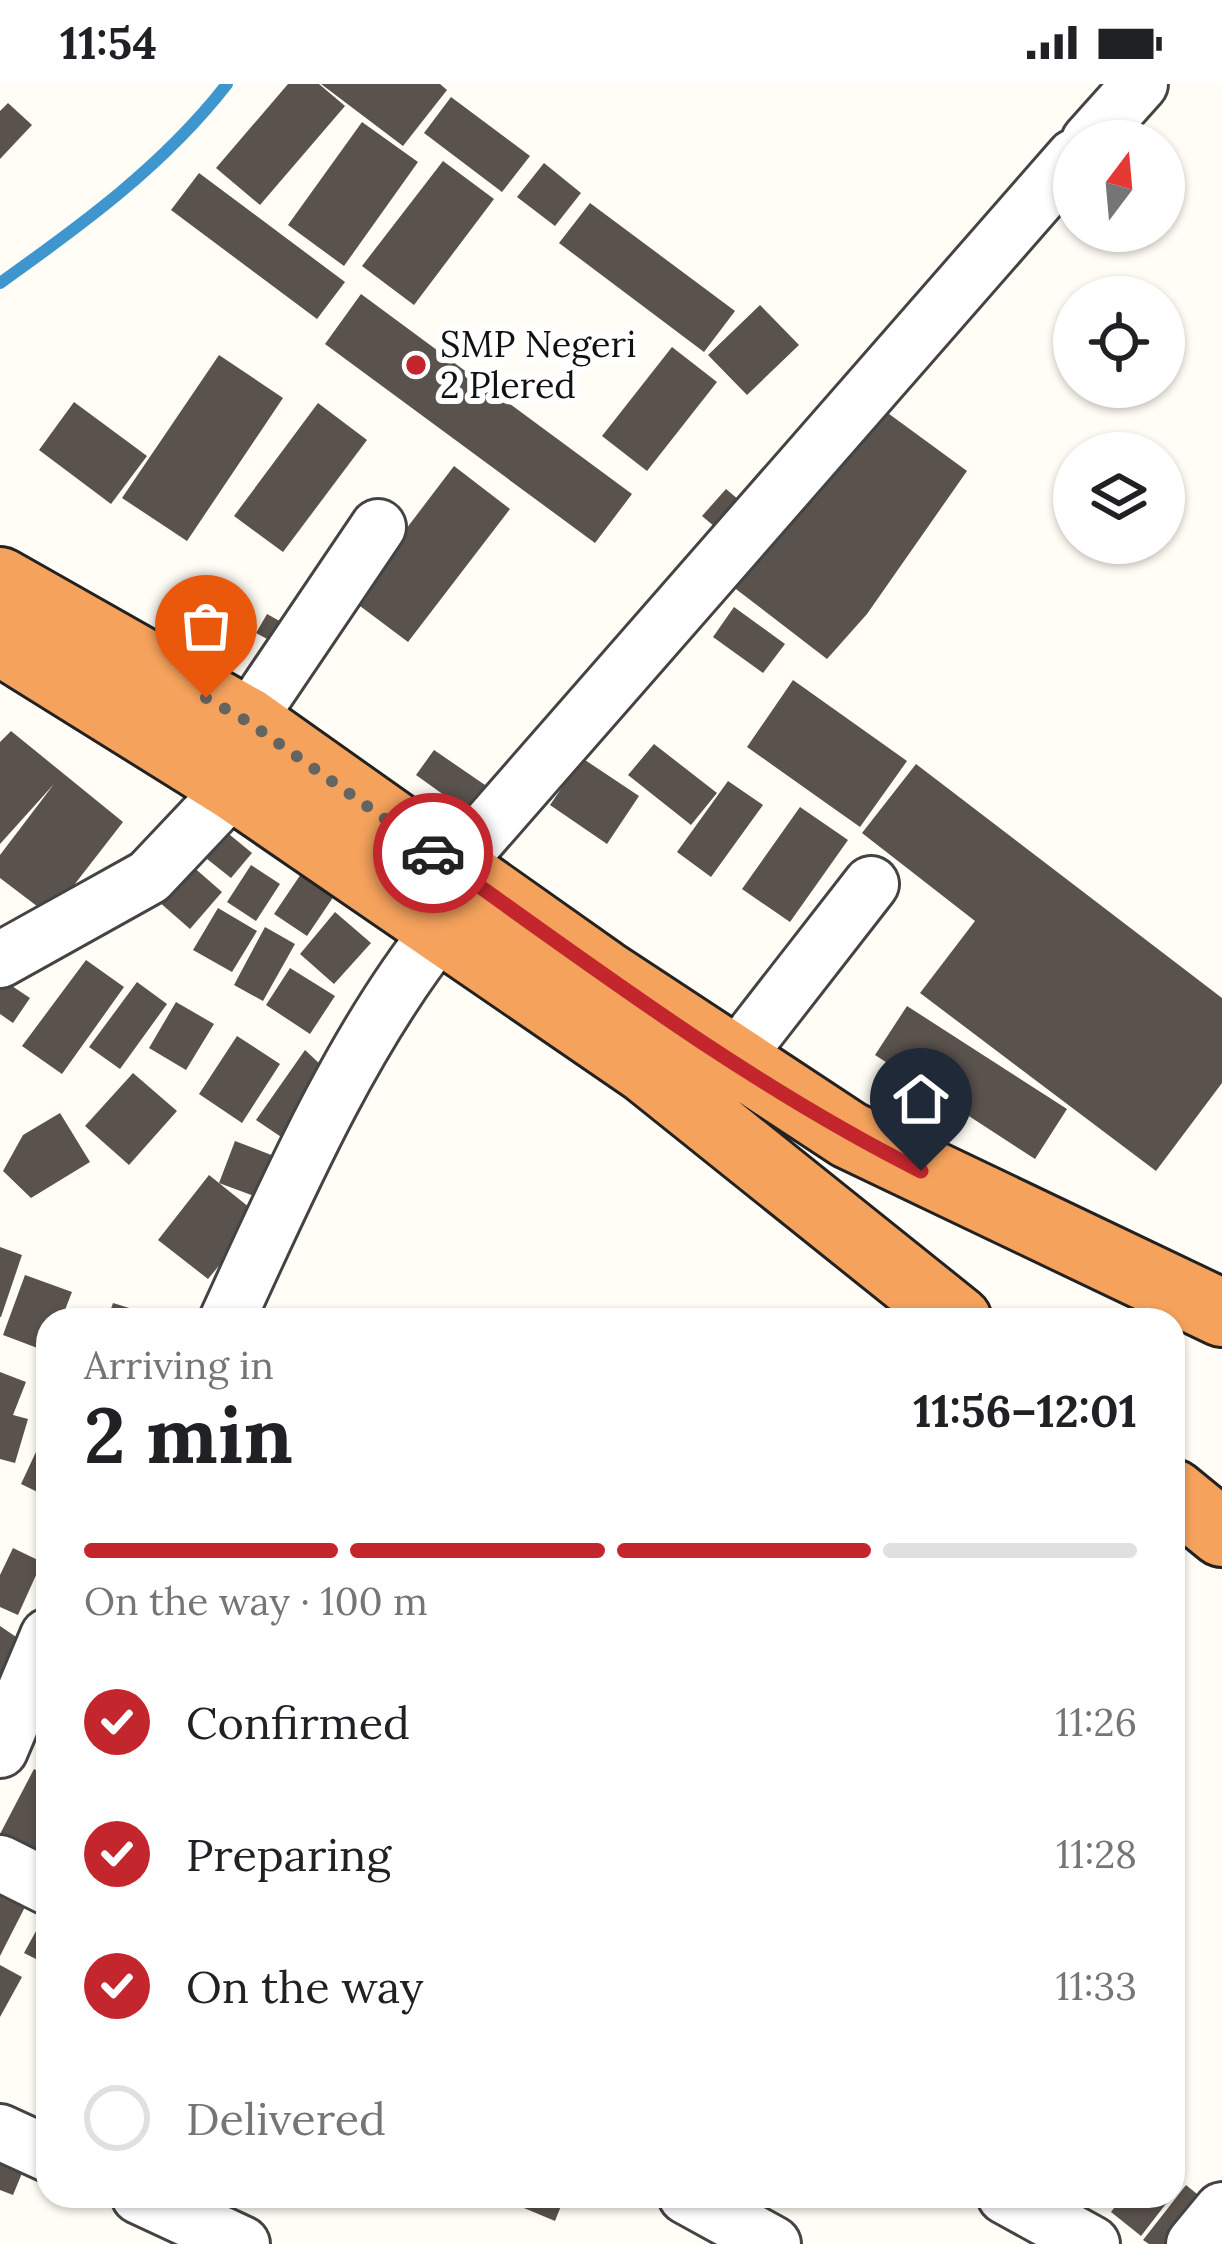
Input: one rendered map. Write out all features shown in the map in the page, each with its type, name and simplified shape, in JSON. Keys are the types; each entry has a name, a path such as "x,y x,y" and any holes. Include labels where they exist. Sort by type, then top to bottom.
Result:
{"highway":[{"path":"0,581 247,721 645,1070 943,1308"},
{"path":"0,641 234,787 447,898 734,1060 849,1135 1193,1300"}],"street":[{"path":"1108,120 1140,84"},
{"path":"233,1308 364,1046 447,898 1053,182"},
{"path":"247,721 377,526"},
{"path":"0,960 149,878 234,787"},
{"path":"734,1060 871,884"},
{"path":"0,1750 36,1678"},
{"path":"0,1863 36,1880"},
{"path":"0,2132 36,2148"},
{"path":"161,2208 217,2239"},
{"path":"1027,2208 1092,2244"},
{"path":"696,2210 772,2244"},
{"path":"1194,2244 1222,2210"}],"building":[{"path":"288,84 319,84 345,106 260,205 216,168"},
{"path":"321,84 440,84 447,90 403,146"},
{"path":"451,97 530,156 502,192 424,133"},
{"path":"8,103 32,125 0,159 0,111"},
{"path":"362,122 418,162 344,266 288,225"},
{"path":"443,161 494,199 414,305 362,266"},
{"path":"544,163 581,193 555,226 517,197"},
{"path":"199,173 345,282 317,319 171,210"},
{"path":"590,203 735,311 704,352 559,243"},
{"path":"361,294 632,494 595,543 325,344"},
{"path":"760,305 799,345 747,395 708,355"},
{"path":"672,347 717,382 647,471 602,436"},
{"path":"219,355 283,398 187,541 122,498"},
{"path":"870,400 967,471 867,614 827,659 732,586"},
{"path":"74,402 147,456 111,504 39,450"},
{"path":"318,403 367,440 283,552 234,516"},
{"path":"454,466 510,509 408,642 352,600"},
{"path":"726,489 739,500 715,527 702,516"},
{"path":"734,607 785,644 763,673 713,637"},
{"path":"267,614 303,634 293,653 256,633"},
{"path":"793,680 907,761 860,827 747,747"},
{"path":"11,731 123,822 50,916 0,878 0,855 54,784 0,844 0,742"},
{"path":"654,744 717,793 691,825 628,775"},
{"path":"434,750 488,787 469,813 416,775"},
{"path":"582,758 639,796 607,844 550,805"},
{"path":"916,764 1222,998 1222,1083 1156,1171 920,993 975,921 862,833"},
{"path":"728,781 763,805 711,877 677,852"},
{"path":"800,807 848,840 790,922 742,889"},
{"path":"213,821 252,853 231,878 192,847"},
{"path":"183,858 222,892 190,929 150,894"},
{"path":"251,865 280,884 256,921 227,902"},
{"path":"301,874 334,896 307,936 274,914"},
{"path":"218,908 257,931 232,972 193,950"},
{"path":"335,912 371,943 334,984 300,954"},
{"path":"265,927 295,944 263,1001 234,985"},
{"path":"86,960 124,987 62,1074 22,1046"},
{"path":"290,968 335,996 310,1034 266,1005"},
{"path":"0,978 30,998 13,1023 0,1014"},
{"path":"137,982 167,1004 120,1069 89,1047"},
{"path":"176,1002 214,1024 186,1070 149,1048"},
{"path":"907,1006 1067,1109 1035,1159 875,1055"},
{"path":"237,1036 280,1064 242,1123 199,1094"},
{"path":"305,1050 336,1079 299,1149 256,1120"},
{"path":"133,1073 177,1111 129,1165 85,1126"},
{"path":"60,1113 90,1162 31,1198 3,1171 23,1135"},
{"path":"235,1141 292,1163 276,1204 219,1183"},
{"path":"209,1175 260,1216 208,1279 158,1240"},
{"path":"0,1247 22,1255 1,1317 0,1317"},
{"path":"25,1275 72,1292 66,1308 36,1308 36,1347 3,1335"},
{"path":"0,1372 26,1382 13,1415 28,1419 15,1463 0,1459"},
{"path":"36,1452 36,1491 21,1484"},
{"path":"13,1548 36,1559 36,1575 18,1615 0,1607 0,1575"},
{"path":"0,1626 22,1641 0,1675"},
{"path":"34,1769 36,1854 0,1834"},
{"path":"0,1890 27,1903 0,1956"},
{"path":"36,1931 36,1959 24,1953"},
{"path":"0,1965 22,1977 0,2017"},
{"path":"0,2150 27,2161 13,2195 0,2190"},
{"path":"1185,2186 1213,2207 1184,2244 1143,2240 1168,2208 1185,2208"},
{"path":"524,2208 560,2208 555,2221"},
{"path":"1114,2208 1163,2208 1141,2236 1111,2212"}],"waterway":[{"path":"0,283 149,167 227,84"}],"way so far":[{"path":"206,698 247,721 433,853"}],"place":[{"name":"SMP Negeri 2 Plered","path":"416,365"}],"route":[{"path":"433,853 603,973 849,1135 921,1171"}]}
